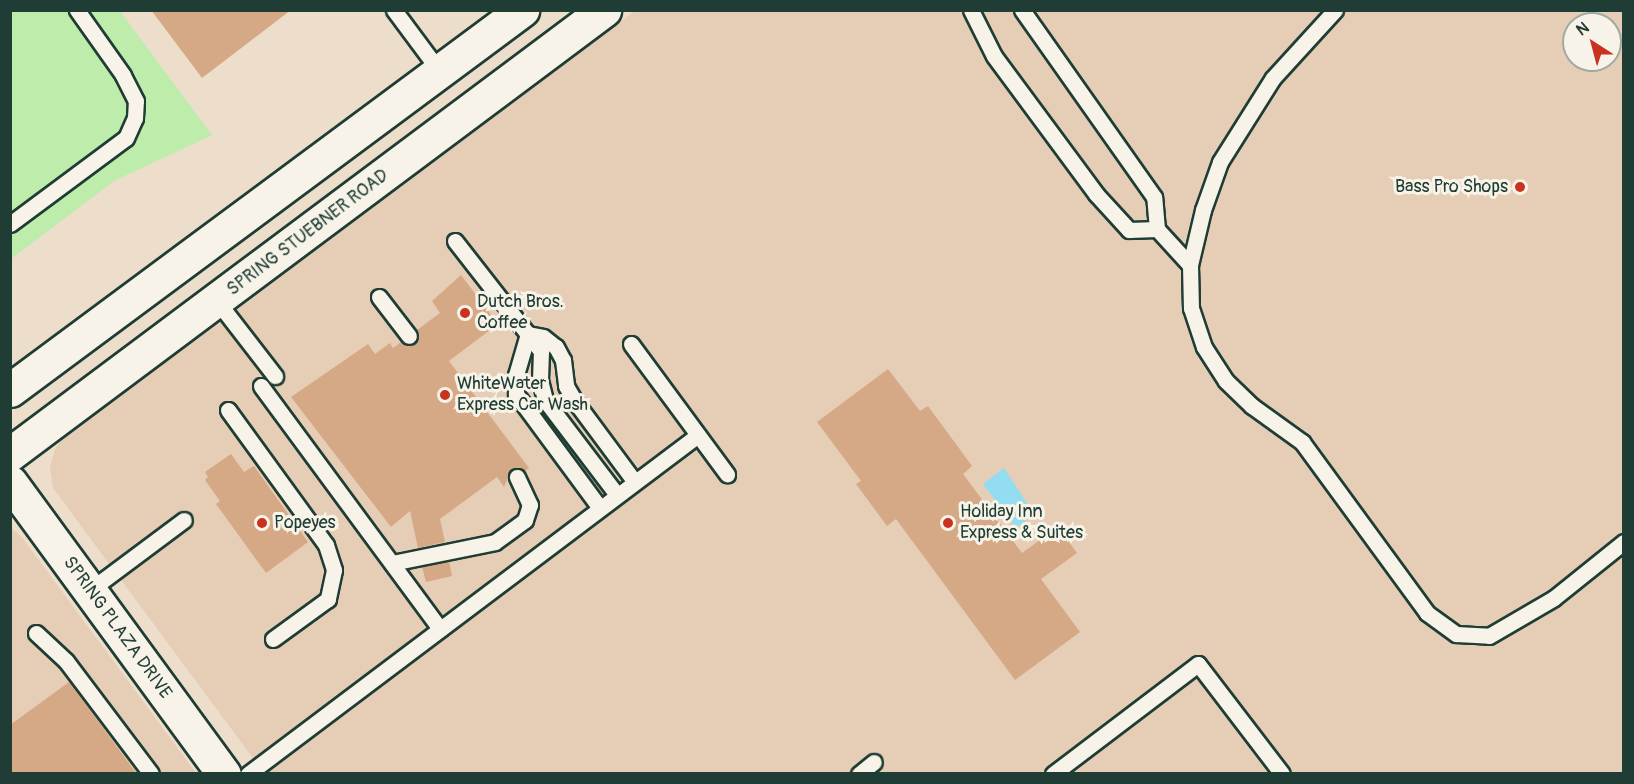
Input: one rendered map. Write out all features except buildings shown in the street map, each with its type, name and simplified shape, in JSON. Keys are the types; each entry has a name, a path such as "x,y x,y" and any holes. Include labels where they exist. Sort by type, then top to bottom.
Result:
{"main road":[{"path":"10,390 522,10"},
{"name":"SPRING STUEBNER ROAD","path":"10,454 604,10"},
{"path":"440,72 463,117"},
{"name":"SPRING PLAZA DRIVE","path":"10,482 224,774"}],"lane":[{"path":"10,224 126,138 135,118 135,101 123,75 77,10"},
{"path":"394,10 440,72"},
{"path":"971,10 994,56 1096,194 1129,230 1157,229"},
{"path":"1022,10 1154,197 1157,229 1190,265"},
{"path":"1335,10 1273,78 1220,162 1203,210 1190,265 1191,308 1204,347 1226,381 1252,406 1302,442 1426,613 1456,634 1489,636 1554,598 1623,542"},
{"path":"455,241 541,351 540,380 545,400 617,495"},
{"path":"380,297 409,336"},
{"path":"217,301 275,376"},
{"path":"528,334 543,337 556,347 563,360 566,386 574,400 635,482"},
{"path":"528,334 516,375 516,394 600,508"},
{"path":"631,344 727,474"},
{"path":"261,386 440,629"},
{"path":"228,410 326,545 334,570 328,600 273,639"},
{"path":"248,774 698,435"},
{"path":"392,563 495,542 525,520 530,505 517,477"},
{"path":"90,590 184,520"},
{"path":"36,633 66,661 151,774"},
{"path":"1053,774 1198,664 1282,774"},
{"path":"860,774 874,762"}],"shaded area":[{"path":"635,11 1623,11 1623,773 264,773 53,488 50,468 55,449 66,434"},
{"path":"10,527 21,536 196,773 11,773"}],"green space":[{"path":"11,11 120,11 212,135 114,181 11,259"}],"water":[{"path":"1004,468 1034,514 1016,528 983,484"}],"place":[{"name":"Bass Pro Shops","path":"1520,187"},
{"name":"Dutch Bros. Coffee","path":"465,313"},
{"name":"WhiteWater Express Car Wash","path":"445,395"},
{"name":"Popeyes","path":"262,523"},
{"name":"Holiday Inn Express & Suites","path":"948,523"}]}
